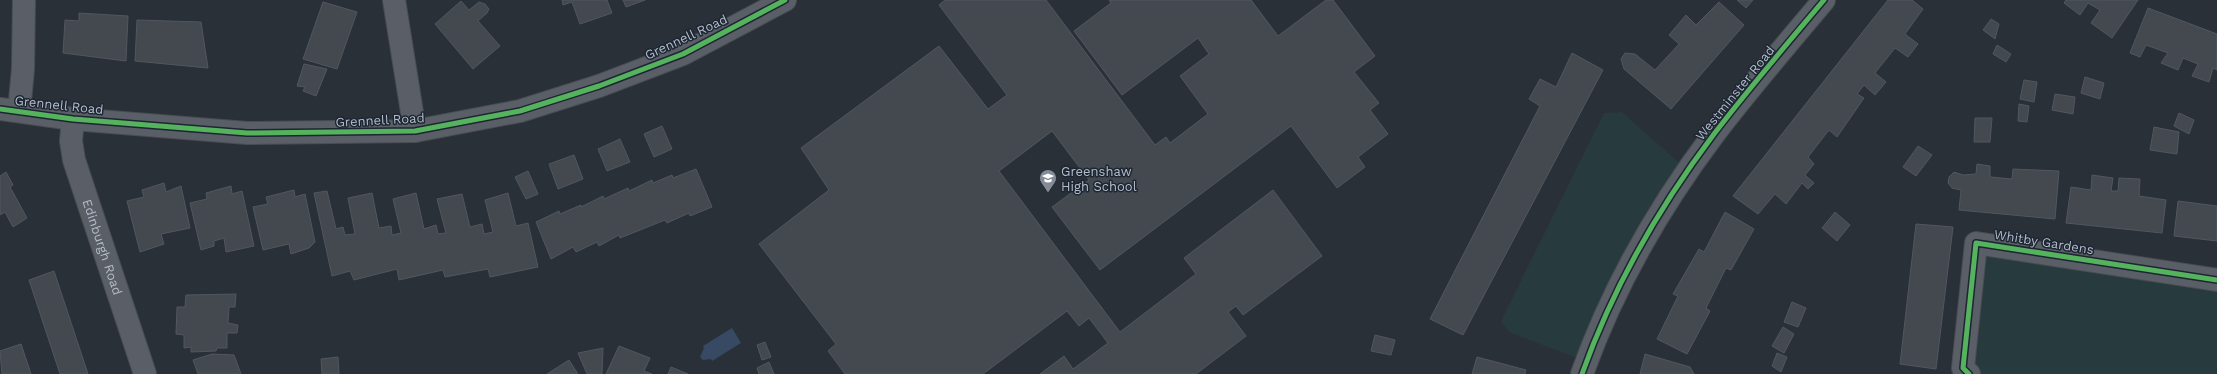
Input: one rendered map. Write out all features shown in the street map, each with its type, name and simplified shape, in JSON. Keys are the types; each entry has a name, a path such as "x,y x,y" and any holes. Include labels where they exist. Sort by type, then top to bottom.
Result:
{"street":[{"path":"9,110 23,69 24,0"},
{"path":"394,0 415,132"},
{"name":"Grennell Road","path":"9,110 73,119 247,133 415,132 520,111 599,86 683,54 785,0"},
{"name":"Westminster Road","path":"1582,374 1617,289 1647,233 1714,134 1824,0"},
{"name":"Edinburgh Road","path":"73,119 72,141 74,160 145,374"},
{"name":"Whitby Gardens","path":"1969,374 1963,368 1976,243 2217,280"}],"green space":[{"path":"1622,112 1685,168 1582,360 1509,332 1501,321 1604,113"},
{"path":"1976,243 2217,280 2217,374 1969,374"}],"water":[{"path":"732,328 741,343 712,361 711,359 703,360 700,357 704,348 703,346"}],"building":[{"path":"562,0 607,0 612,13 580,24 572,2 563,5"},
{"path":"623,0 645,0 626,7"},
{"name":"Greenshaw High School","path":"945,0 1046,0 1155,145 1166,137 1170,143 1208,114 1180,76 1209,54 1198,38 1122,95 1074,31 1111,3 1109,0 1251,0 1278,36 1326,0 1333,0 1375,56 1354,72 1379,103 1370,110 1388,134 1358,157 1365,167 1337,188 1291,126 1100,270 1052,207 1089,180 1052,131 999,171 1120,332 1196,274 1184,258 1273,190 1322,256 1243,315 1236,306 1228,312 1246,336 1196,374 1040,374 1064,356 1073,369 1108,343 1089,318 1079,326 1067,311 983,374 845,374 828,351 836,344 759,244 829,190 801,148 939,46 988,109 1007,95 939,5"},
{"path":"1737,0 1753,0 1746,8"},
{"path":"1888,0 1912,0 1923,9 1905,34 1918,44 1908,57 1895,48 1875,73 1886,82 1875,95 1864,85 1857,94 1864,98 1837,137 1829,130 1808,157 1814,164 1805,175 1814,183 1808,189 1802,183 1786,204 1775,194 1758,214 1733,196"},
{"path":"2066,0 2138,0 2112,38 2091,23 2100,10 2088,3 2080,15 2064,3"},
{"path":"461,1 469,10 479,2 485,4 489,9 487,13 478,21 500,46 473,69 435,24"},
{"path":"323,2 357,12 337,69 303,59"},
{"path":"1719,2 1744,25 1671,109 1624,69 1621,59 1625,53 1635,54 1655,70 1679,44 1669,35 1686,15 1696,25"},
{"path":"2148,8 2217,34 2217,70 2213,68 2209,82 2192,76 2198,64 2183,58 2178,70 2161,63 2168,53 2146,45 2140,57 2130,53"},
{"path":"79,13 128,16 126,61 63,53 65,20 79,21"},
{"path":"1991,19 1999,24 1995,39 1983,30"},
{"path":"137,20 201,22 208,68 135,61"},
{"path":"1997,45 2011,54 2006,62 1993,54"},
{"path":"1572,53 1603,70 1463,335 1430,319 1540,106 1529,99 1540,79 1556,87"},
{"path":"304,64 327,69 316,96 303,91 305,87 297,86"},
{"path":"2085,77 2104,83 2100,99 2081,93"},
{"path":"2024,80 2037,82 2034,102 2020,99"},
{"path":"2055,94 2075,97 2073,114 2052,110"},
{"path":"2019,104 2029,106 2027,122 2018,121"},
{"path":"2179,113 2194,120 2189,134 2174,126"},
{"path":"1975,118 1992,118 1990,142 1974,142"},
{"path":"662,126 672,149 654,157 644,134"},
{"path":"2154,127 2179,132 2177,154 2150,150"},
{"path":"620,139 630,162 607,171 598,149"},
{"path":"1918,146 1932,155 1916,176 1903,167"},
{"path":"574,155 583,179 558,189 549,164"},
{"path":"1977,164 1990,166 1990,177 2012,179 2013,169 2059,171 2055,219 1959,210 1961,190 1952,188 1948,183 1949,177 1954,172 1963,175 1976,174"},
{"path":"696,169 712,207 690,216 689,213 667,223 665,220 620,238 619,235 599,246 597,242 576,252 573,247 551,259 536,222 559,211 560,214 581,205 581,207 603,196 604,199 628,188 629,191 652,180 653,183 672,175 673,178"},
{"path":"528,171 538,194 526,199 515,177"},
{"path":"6,172 13,185 10,187 27,218 13,227 5,212 0,215 0,176"},
{"path":"2092,175 2113,178 2111,191 2118,191 2119,178 2140,179 2139,196 2166,200 2162,233 2066,223 2071,187 2091,190"},
{"path":"164,183 166,192 181,186 190,228 161,234 164,244 140,252 127,201 144,197 142,190"},
{"path":"231,186 232,194 242,191 254,246 226,252 224,238 214,241 214,246 201,250 190,203 207,199 206,193"},
{"path":"294,190 295,197 305,194 315,242 309,248 291,254 289,244 263,250 253,207 268,204 266,197"},
{"path":"327,191 336,229 343,227 345,235 355,234 348,198 372,193 379,228 391,226 392,235 401,233 393,199 416,193 424,229 436,225 438,234 446,233 437,199 462,194 470,227 482,224 484,234 493,232 485,200 508,193 516,226 528,223 538,267 490,277 488,269 445,277 443,270 399,280 397,269 354,280 350,271 332,276 314,193"},
{"path":"2178,201 2217,206 2217,241 2174,236"},
{"path":"1725,212 1754,229 1731,270 1726,268 1706,308 1710,311 1687,354 1657,339 1678,296 1673,294 1699,249 1704,252"},
{"path":"1835,212 1850,225 1837,241 1822,228"},
{"path":"1916,224 1953,227 1936,369 1900,364"},
{"path":"54,271 88,374 60,374 29,280"},
{"path":"236,294 235,307 229,307 228,323 238,325 237,333 227,333 227,348 217,348 216,351 191,352 191,347 184,348 184,335 176,334 177,307 185,307 186,295"},
{"path":"1792,302 1806,308 1798,327 1784,322"},
{"path":"1783,327 1794,334 1784,353 1772,346"},
{"path":"1375,335 1395,340 1391,355 1371,351"},
{"path":"765,342 771,357 762,360 757,345"},
{"path":"21,344 31,374 2,374 0,351"},
{"path":"619,346 650,358 644,371 652,374 606,374"},
{"path":"603,348 602,374 587,374 578,353"},
{"path":"1777,353 1787,357 1781,372 1772,366"},
{"path":"212,354 234,355 241,374 198,374 193,360"},
{"path":"1645,354 1690,367 1694,374 1640,374"},
{"path":"338,357 339,374 322,374 321,359"},
{"path":"1477,357 1526,370 1525,374 1472,374"},
{"path":"569,360 578,374 547,374"},
{"path":"769,362 774,374 759,374 757,368"},
{"path":"671,367 688,374 668,374"}],"cycle path":[{"path":"0,109 73,119 247,133 415,131 520,111 599,86 683,54 785,0"},
{"path":"1582,374 1608,310 1656,219 1694,162 1727,117 1824,0"},
{"path":"1969,374 1963,368 1976,243 2217,280"}],"place":[{"name":"Greenshaw High School","path":"1048,193"}]}
